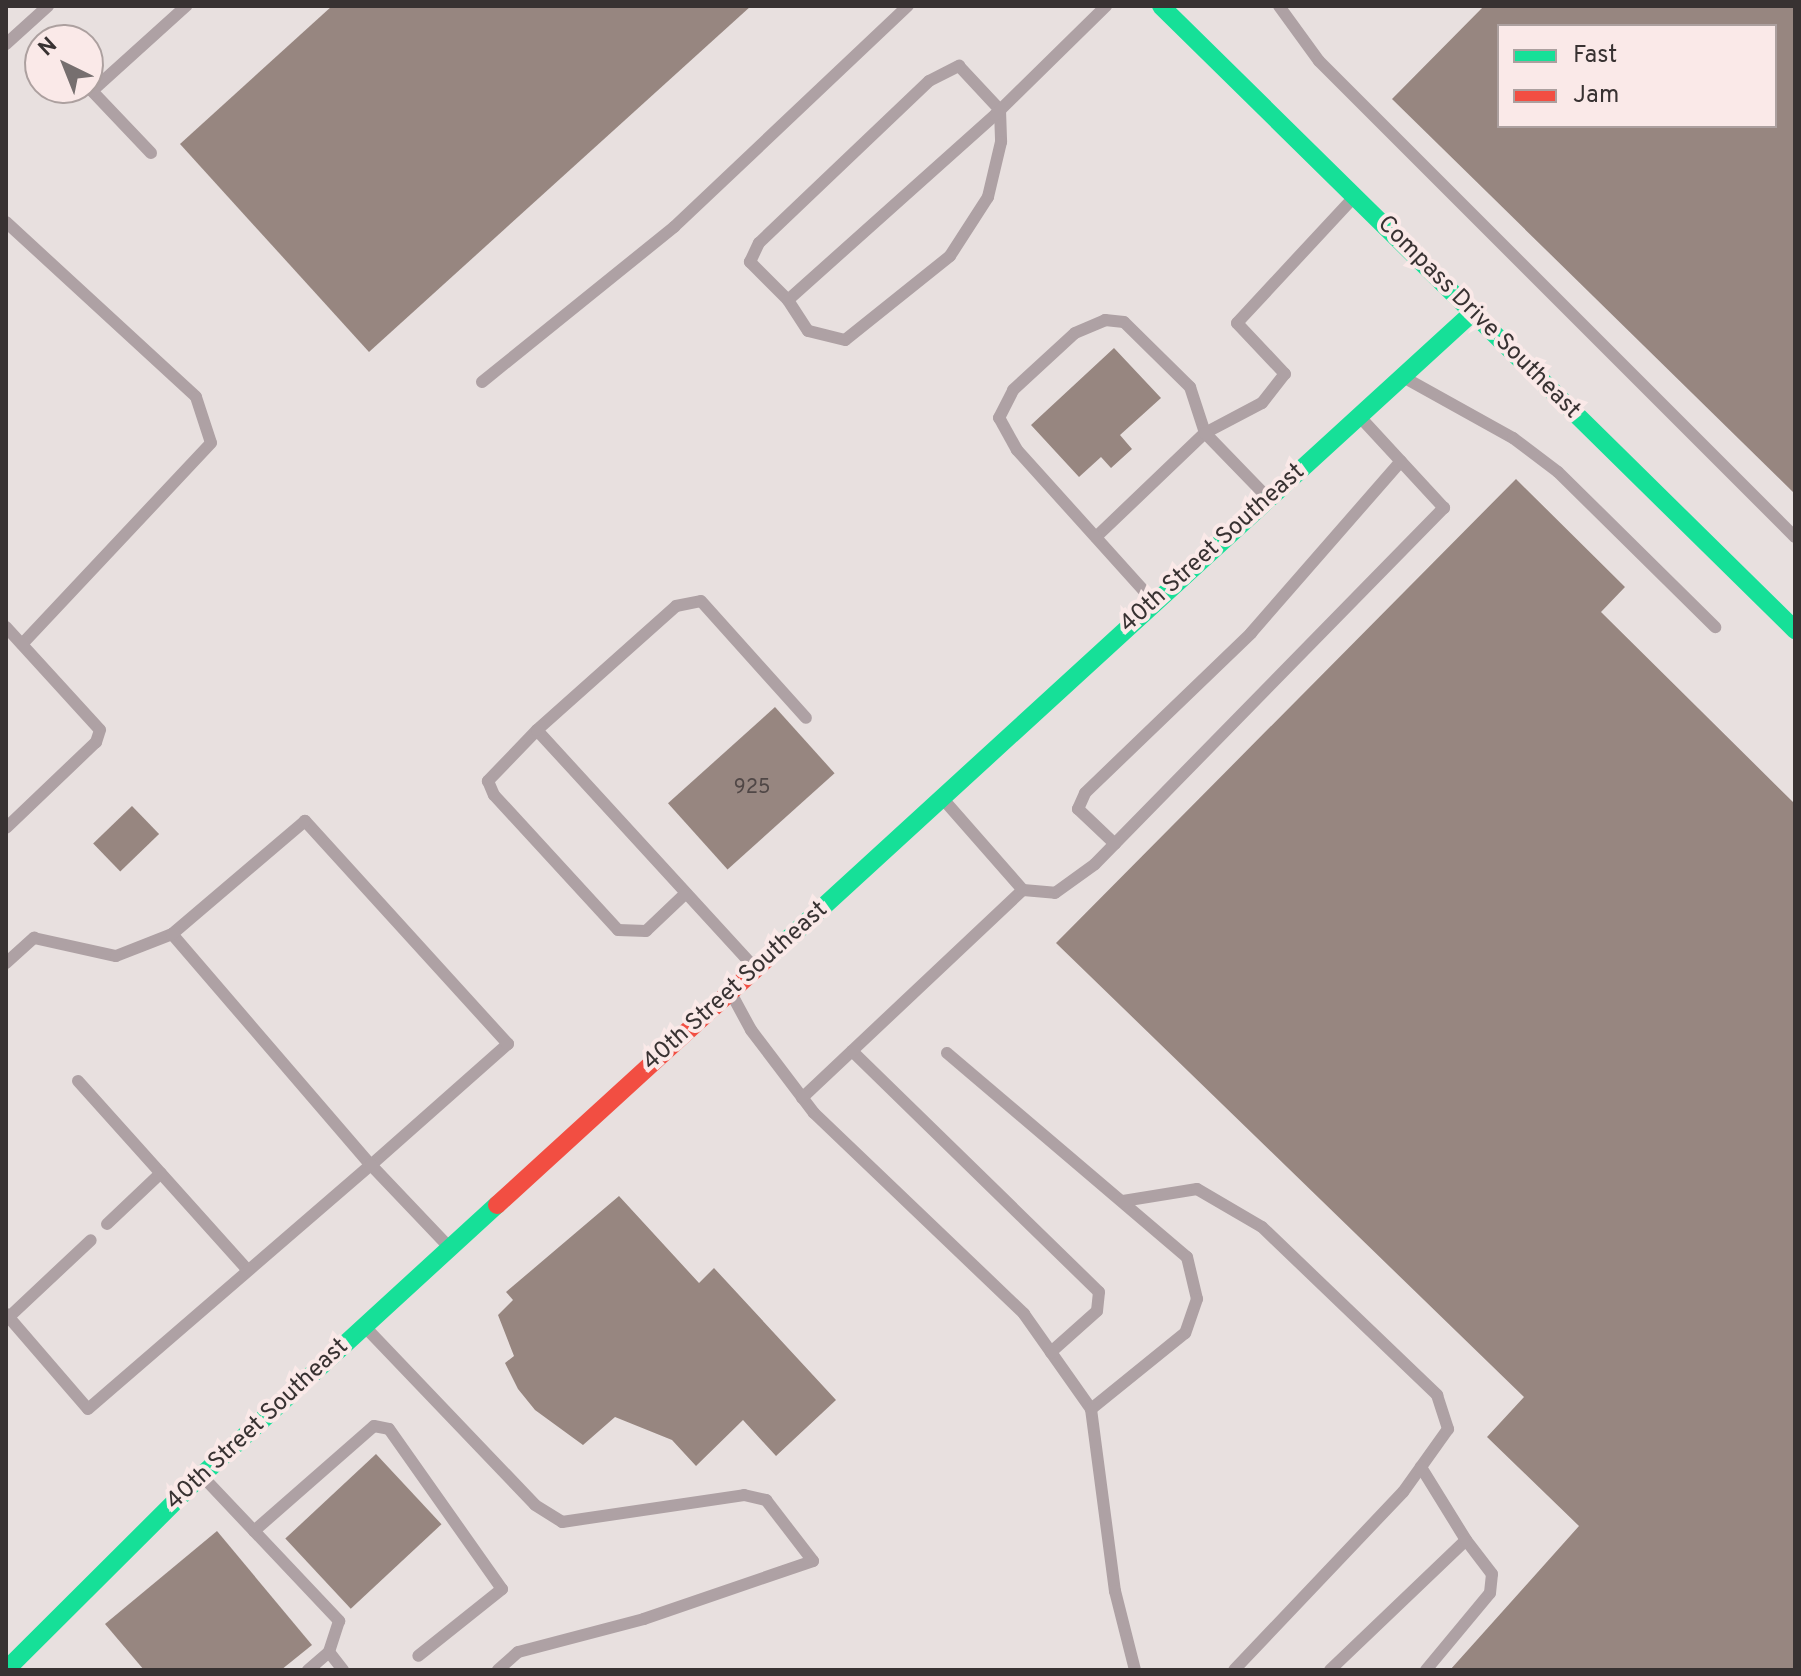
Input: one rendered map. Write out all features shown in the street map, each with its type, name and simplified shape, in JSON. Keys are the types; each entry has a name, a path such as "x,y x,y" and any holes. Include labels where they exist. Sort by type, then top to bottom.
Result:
{"street":[{"name":"Compass Drive Southeast","path":"1161,6 1795,630"},
{"name":"40th Street Southeast","path":"6,1670 201,1476 1473,312"}],"lane":[{"path":"6,44 48,6"},
{"path":"151,153 92,91 186,6"},
{"path":"482,382 674,227 908,6"},
{"path":"788,300 1000,110 1106,6"},
{"path":"1279,6 1319,61 1795,537"},
{"path":"959,66 1000,110 1001,142 988,197 950,256 845,340 808,331 788,300 750,262 759,243 929,81 959,66"},
{"path":"1096,537 1205,433 1262,403 1285,374 1237,323 1355,196"},
{"path":"6,222 196,397 211,443 22,644"},
{"path":"1154,602 1005,435 999,418 1013,390 1075,333 1105,320 1124,322 1190,387 1205,433 1268,498"},
{"path":"1402,376 1513,438 1558,472 1715,627"},
{"path":"942,798 1023,890 1055,893 1115,844 1444,508 1359,416"},
{"path":"1115,844 1078,809 1085,793 1251,633 1401,461"},
{"path":"686,893 646,931 631,934 608,919 494,795 488,781 537,730 676,606 701,601 806,718"},
{"path":"6,627 100,730 96,742 6,828"},
{"path":"537,730 756,970"},
{"path":"6,963 34,938 116,956 172,934 305,821 508,1044 371,1165 246,1268 88,1409 7,1315 91,1240"},
{"path":"802,1098 1023,890"},
{"path":"172,934 371,1165 450,1249"},
{"path":"730,992 751,1030 802,1098 1024,1314 1091,1409 1115,1591 1135,1670"},
{"path":"852,1051 1099,1292 1097,1311 1051,1352"},
{"path":"947,1053 1187,1257 1197,1299 1185,1333 1091,1409"},
{"path":"78,1081 246,1268"},
{"path":"107,1224 161,1173"},
{"path":"1123,1201 1197,1189 1262,1227 1437,1395 1448,1429 1421,1467 1234,1670"},
{"path":"364,1327 535,1505 562,1522 744,1495 766,1500 813,1561 644,1619 518,1652 498,1670"},
{"path":"254,1531 374,1426 389,1429 502,1589 418,1656"},
{"path":"1421,1467 1466,1540 1492,1574 1490,1593 1426,1670"},
{"path":"201,1476 339,1621 329,1652 308,1670"},
{"path":"1330,1670 1466,1540"},
{"path":"329,1652 343,1670"}],"building":[{"path":"332,6 751,6 369,352 180,144"},
{"path":"1484,6 1795,6 1795,494 1392,99"},
{"path":"1114,348 1161,398 1120,435 1132,449 1111,468 1101,457 1079,477 1031,425"},
{"path":"1516,479 1625,587 1601,612 1795,804 1795,1670 1450,1670 1579,1526 1487,1437 1524,1397 1056,943"},
{"path":"775,707 835,773 728,869 668,803"},
{"path":"132,806 159,834 120,872 93,844"},
{"path":"619,1196 699,1283 714,1268 836,1400 776,1456 743,1420 696,1466 672,1440 615,1417 583,1445 535,1410 518,1389 505,1363 514,1356 498,1315 513,1300 506,1292"},
{"path":"376,1454 441,1524 351,1609 285,1539"},
{"path":"217,1531 312,1645 281,1670 144,1670 105,1624"}],"traffic: fast":[{"path":"1161,6 1795,630"},
{"path":"766,959 1473,312"},
{"path":"6,1670 201,1476 497,1205"}],"traffic: jam":[{"path":"497,1205 766,959"}]}
